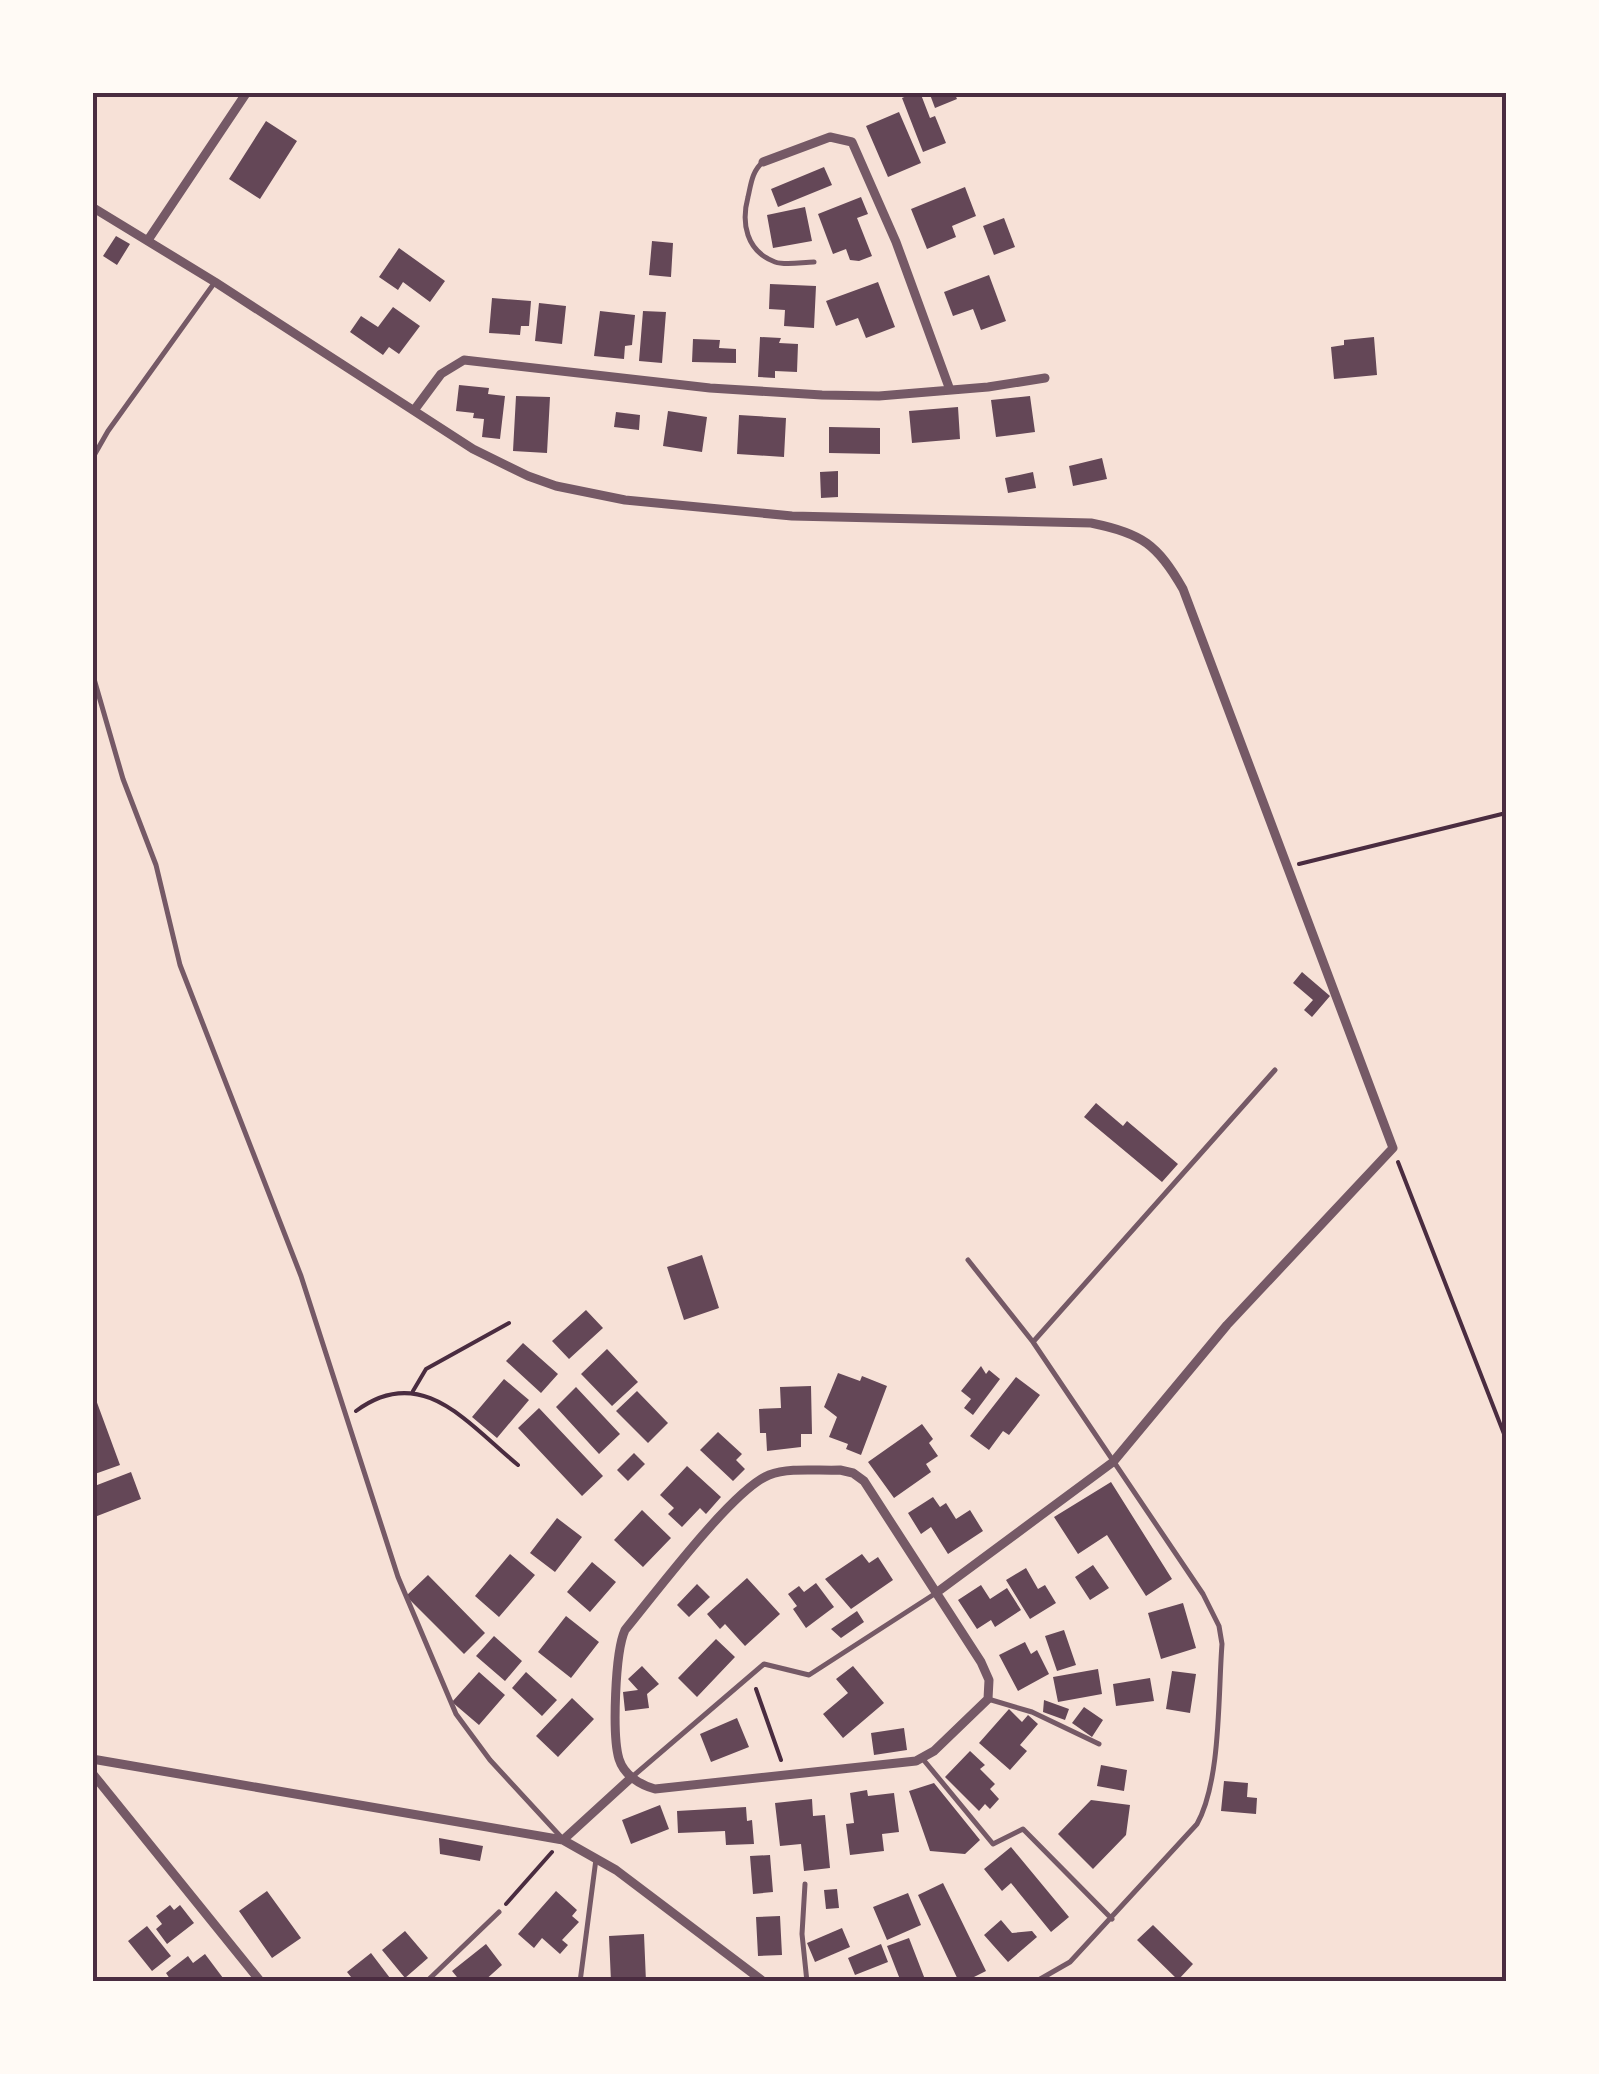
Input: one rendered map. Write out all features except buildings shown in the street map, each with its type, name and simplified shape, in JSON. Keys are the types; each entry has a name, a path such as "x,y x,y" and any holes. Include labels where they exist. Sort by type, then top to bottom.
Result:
{"street":[{"path":"148,240 247,92"},
{"path":"763,162 830,138 852,142 896,242 950,390"},
{"path":"92,208 215,282 473,449 556,486 625,500 792,516 1091,523 1153,545 1168,562 1183,590 1393,1148 1227,1325 1113,1462 936,1593"},
{"path":"415,409 441,374 464,360 728,390 879,396 1045,378"},
{"path":"783,1471 853,1472 864,1482 936,1593 989,1680 988,1699 922,1758 900,1764 655,1789 640,1784 618,1757 617,1654 625,1630 728,1508 755,1482 783,1471"},
{"path":"92,1758 563,1840 596,1856 764,1982"},
{"path":"92,1773 262,1982"},
{"path":"563,1840 632,1777"}],"lane":[{"path":"763,162 755,168 743,218 747,237 777,263 814,262"},
{"path":"92,459 215,282"},
{"path":"92,672 119,765 156,865 180,965 301,1276 398,1577 456,1714 490,1760 563,1840"},
{"path":"1033,1342 1275,1070"},
{"path":"968,1260 1033,1342 1214,1611 1222,1644 1209,1801 1197,1824 1070,1962 1036,1982"},
{"path":"632,1777 764,1664 809,1675 936,1593"},
{"path":"988,1699 1032,1712 1099,1744"},
{"path":"922,1758 993,1844 1024,1829 1112,1919"},
{"path":"580,1982 596,1856"},
{"path":"804,1884 802,1934 806,1982"},
{"path":"426,1982 499,1912"}],"path":[{"path":"1285,868 1506,813"},
{"path":"1393,1148 1506,1439"},
{"path":"413,1390 426,1369 509,1324"},
{"path":"346,1422 374,1398 413,1390 436,1398 518,1465"},
{"path":"751,1675 786,1776"},
{"path":"499,1912 563,1840"}]}
